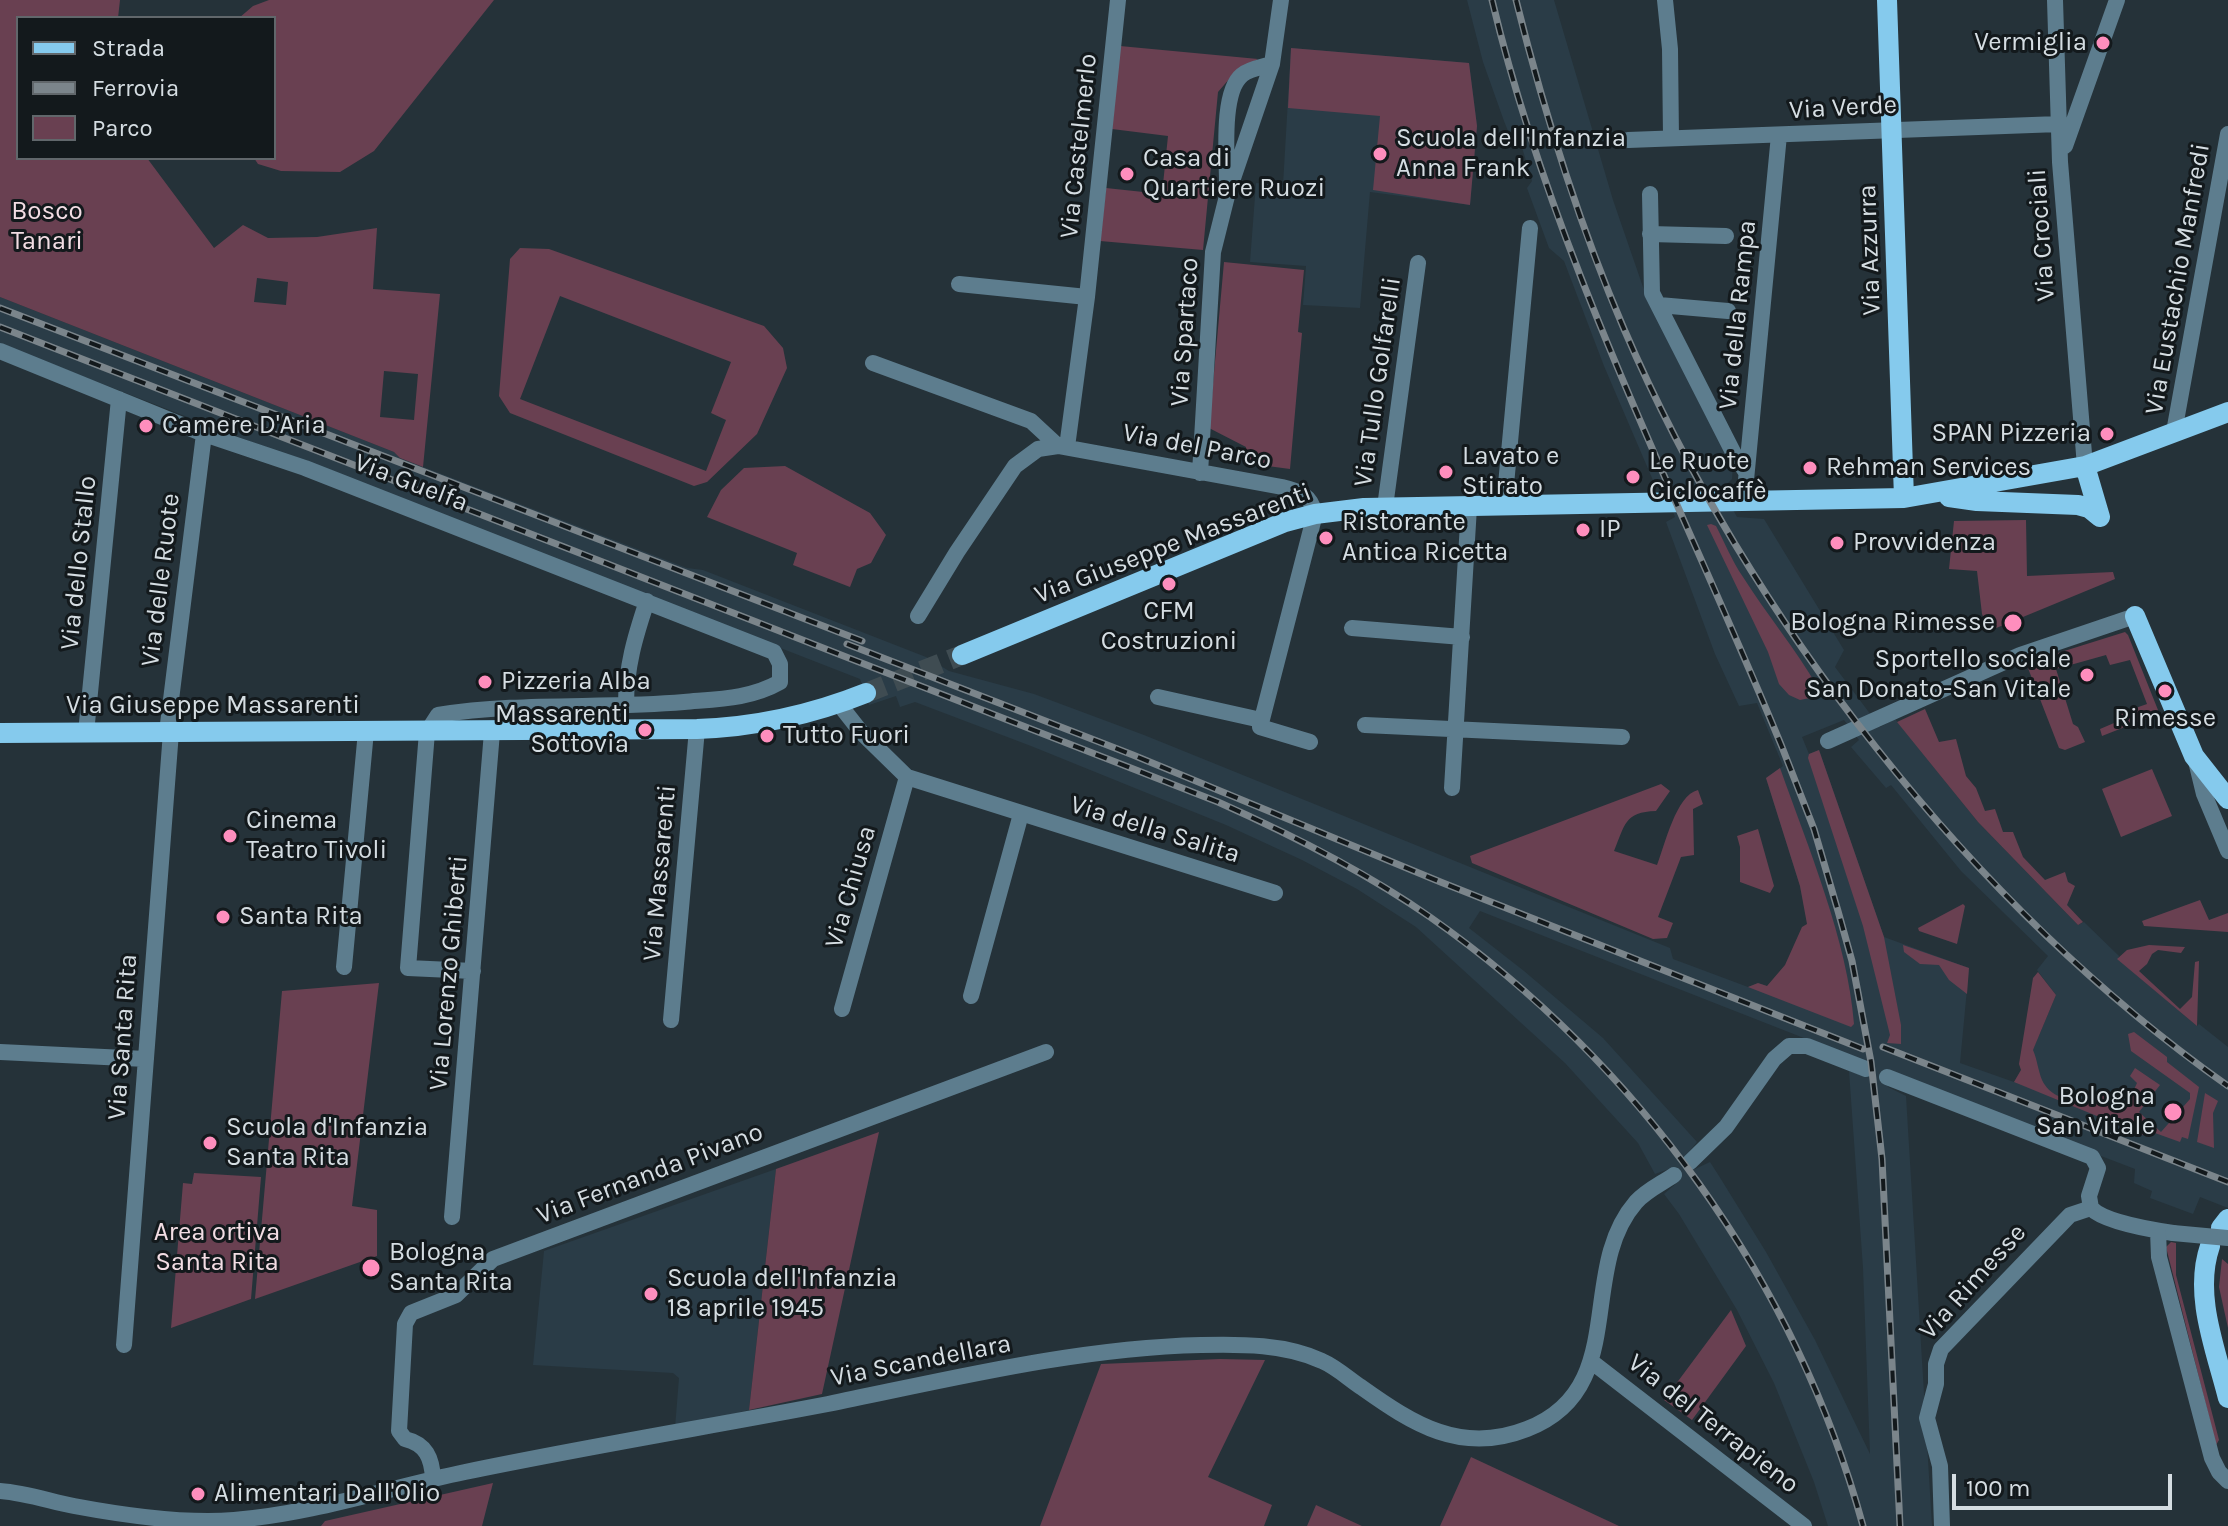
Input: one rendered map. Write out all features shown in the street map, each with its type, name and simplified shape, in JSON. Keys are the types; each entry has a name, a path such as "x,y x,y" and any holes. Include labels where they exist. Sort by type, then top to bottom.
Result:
{"main road":[{"name":"Via Azzurra","path":"1887,0 1904,498"},
{"name":"Via Giuseppe Massarenti","path":"962,655 1285,522 1315,514 1385,507 1904,498 2085,466 2228,412"},
{"name":"Via Giuseppe Massarenti","path":"1934,494 1977,501 2078,505 2089,508 2100,517 2085,466"},
{"path":"2135,616 2194,756 2228,799"},
{"name":"Via Giuseppe Massarenti","path":"0,733 697,729 795,717 866,693"},
{"path":"2222,1233 2204,1269 2205,1300 2228,1398"}],"street":[{"name":"Via Castelmerlo","path":"1062,446 1087,297 1118,0"},
{"name":"Via Spartaco","path":"1200,473 1213,252 1227,196 1272,64 1281,0"},
{"path":"1665,0 1670,49 1671,138"},
{"name":"Via Crociali","path":"2055,0 2060,162 2085,466"},
{"path":"2060,162 2117,0"},
{"name":"Via Spartaco","path":"1227,196 1228,112 1233,90 1242,75 1272,64"},
{"name":"Via Verde","path":"1628,140 2059,124"},
{"name":"Via Eustachio Manfredi","path":"2174,432 2228,134"},
{"name":"Via della Rampa","path":"1744,501 1779,135"},
{"path":"1650,194 1652,293 1746,472"},
{"path":"1504,506 1530,228"},
{"path":"1650,234 1726,236"},
{"name":"Via Tullo Golfarelli","path":"1385,507 1418,263"},
{"path":"959,284 1087,297"},
{"path":"1659,305 1728,311"},
{"name":"Via Guelfa","path":"0,351 204,434 305,468 647,601 774,652 780,664 780,682 763,692 735,698 626,705"},
{"name":"Via del Parco","path":"873,363 1031,421 1062,446 1295,490 1308,498 1315,514"},
{"name":"Via dello Stallo","path":"86,733 119,399"},
{"name":"Via delle Ruote","path":"169,732 204,434"},
{"path":"918,616 1007,476 1021,460 1038,449 1062,446"},
{"path":"1452,788 1469,507"},
{"path":"1310,742 1260,727 1315,514"},
{"path":"473,971 408,968 427,732 438,715 481,708 626,705 626,673 647,601"},
{"path":"1828,741 2020,655 2135,616"},
{"path":"1352,628 1462,637"},
{"path":"1158,697 1261,720"},
{"name":"Via della Salita","path":"839,704 861,732 907,777 1275,893"},
{"path":"1365,725 1622,737"},
{"name":"Via Massarenti","path":"671,1020 697,729"},
{"path":"344,967 366,731"},
{"name":"Via Santa Rita","path":"124,1345 169,732"},
{"name":"Via Lorenzo Ghiberti","path":"452,1217 492,732"},
{"path":"2194,756 2204,794 2224,831 2228,851"},
{"name":"Via Chiusa","path":"842,1009 907,777"},
{"path":"971,996 1021,814"},
{"path":"1690,1162 1726,1127 1774,1059 1789,1046 1807,1046 1866,1069"},
{"path":"0,1052 146,1059"},
{"name":"Via Fernanda Pivano","path":"433,1479 432,1463 427,1452 417,1442 405,1439 399,1431 405,1324 411,1313 456,1295 493,1259 1046,1052"},
{"path":"1887,1077 2092,1157 2098,1168 2089,1196 2091,1208 2101,1215 2161,1231 2222,1233"},
{"name":"Via Scandellara","path":"0,1491 120,1514 229,1520 325,1506 433,1479 994,1371 1107,1352 1167,1346 1245,1344 1301,1354 1324,1361 1402,1416 1431,1431 1462,1438 1491,1438 1520,1432 1545,1422 1566,1404 1582,1383 1592,1362 1608,1260 1617,1235 1636,1203 1648,1191 1674,1175"},
{"name":"Via Rimesse","path":"1942,1526 1940,1466 1927,1418 1936,1384 1938,1354 2070,1215 2091,1208"},
{"path":"2161,1231 2159,1257 2212,1458 2228,1481"},
{"name":"Via del Terrapieno","path":"1592,1362 1804,1526"}],"shaded area":[{"path":"1467,0 1554,0 1613,200 1643,287 1733,465 1732,479 1722,489 1737,517 1764,519 1844,650 1835,667 1880,727 1895,719 1978,822 2078,925 2084,922 2119,956 2118,959 2197,1026 2199,1024 2228,1047 2228,1208 2200,1197 2193,1214 2150,1198 2152,1191 2134,1183 2135,1169 1887,1074 1888,1087 1906,1096 1932,1526 1828,1526 1814,1482 1774,1383 1737,1310 1664,1194 1679,1181 1669,1169 1655,1174 1638,1143 1565,1063 1416,927 1357,889 1226,825 1031,746 915,702 900,707 896,696 869,705 860,679 0,344 0,297 394,452 400,458 687,568 703,570 926,657 949,671 1034,694 1144,735 1670,948 1673,959 1748,987 1758,983 1804,999 1814,955 1800,886 1766,778 1783,766 1757,703 1739,706 1715,654 1666,522 1675,517 1664,489 1655,485 1604,366 1564,261 1549,248 1527,188 1532,181 1521,144 1512,141 1483,62","holes":["1844,720 1859,740 1851,747 1886,788 1891,785 1961,871 2048,956 2037,970 2056,995 2034,1047 2014,1082 1960,1063 1969,968 1884,937 1819,750 1809,754 1802,737","1480,911 1865,1062 1867,1077 1849,1071 1863,1268 1870,1454 1815,1340 1719,1176 1710,1162 1695,1169 1685,1157 1697,1142 1603,1038 1469,928"]},
{"name":"Scuola dell'Infanzia Anna Frank","path":"1291,48 1469,63 1477,126 1470,205 1370,192 1360,308 1303,305 1306,266 1250,262 1256,183 1283,185"},
{"name":"Scuola dell'Infanzia 18 aprile 1945","path":"776,1169 749,1410 675,1428 679,1378 673,1373 533,1365 544,1251"}],"green space":[{"name":"Bosco Tanari","path":"0,0 120,0 118,16 16,16 16,160 148,160 214,248 243,225 268,238 317,237 377,228 373,289 440,294 423,467 400,458 394,452 0,297","holes":["257,278 288,282 286,305 254,302","384,371 418,374 414,420 380,417"]},
{"path":"269,0 494,0 374,151 340,172 281,171 258,164 255,160 276,160 276,16 241,16 253,6"},
{"path":"1120,46 1258,59 1236,71 1218,92 1203,250 1100,241 1106,188 1162,194 1168,136 1112,129"},
{"path":"1291,48 1469,63 1477,126 1470,205 1373,190 1380,116 1288,108"},
{"path":"520,248 549,249 764,326 783,348 787,368 757,434 707,482 694,486 510,413 499,396 510,259","holes":["560,296 731,362 711,413 726,420 706,471 520,399"]},
{"path":"1224,262 1304,270 1298,332 1302,333 1290,469 1245,463 1246,447 1209,428"},
{"path":"785,466 870,513 886,535 871,563 857,569 850,587 793,565 797,553 707,517 721,490 744,468"},
{"path":"2026,520 2027,576 2113,572 2115,579 1989,631 1982,614 1977,571 1949,569 1954,521"},
{"path":"1707,525 1716,526 1739,571 1818,688 1815,697 1800,700 1789,695 1779,684 1768,652"},
{"path":"2125,632 2158,714 2102,736 2100,729 2121,720 2121,713 2147,704 2130,660 2110,665 2106,655 2056,669 2073,724 2078,727 2085,742 2065,750 2059,748 2026,663"},
{"path":"1925,709 1939,742 1956,739 1966,776 1976,788 1985,811 1995,809 2003,832 2013,832 2023,857 2045,880 2065,872 2068,882 2075,886 2067,905 2083,922 2078,925 1978,822 1897,722"},
{"path":"1819,750 1884,937 1901,1025 1901,1044 1887,1043 1890,1035 1863,926 1808,758 1809,754"},
{"path":"1780,768 1835,928 1850,993 1854,1024 1851,1027 1748,987 1758,983 1767,986 1785,965 1802,927 1807,924 1800,886 1766,778"},
{"path":"2152,769 2172,816 2121,837 2102,789"},
{"path":"1661,784 1670,791 1656,811 1632,817 1614,851 1657,865 1677,811 1690,794 1698,790 1703,804 1693,809 1694,855 1681,857 1658,917 1673,923 1667,938 1653,939 1472,863 1470,856"},
{"path":"1758,829 1774,886 1770,893 1740,882 1737,836"},
{"path":"2200,900 2209,920 2228,913 2228,932 2144,926 2142,921"},
{"path":"1963,904 1957,944 1919,931 1918,928"},
{"path":"1903,945 1969,968 1967,994 1949,980 1939,965 1920,964 1904,952"},
{"path":"2149,945 2185,947 2181,953 2158,950 2139,971 2180,1009 2192,997 2195,962 2199,961 2197,1026 2117,959 2127,950"},
{"path":"2038,972 2056,995 2033,1050 2048,1089 2064,1098 2073,1099 2112,1093 2116,1107 2124,1111 2137,1083 2130,1076 2135,1068 2160,1085 2139,1112 2161,1132 2190,1099 2190,1093 2131,1051 2128,1034 2134,1032 2199,1087 2188,1139 2182,1137 2180,1142 2155,1133 2148,1137 2014,1082 2021,1070 2019,1064 2033,978"},
{"path":"379,983 352,1206 377,1210 377,1256 255,1299 282,991"},
{"path":"2205,1093 2218,1101 2213,1113 2214,1148 2197,1142"},
{"path":"879,1132 822,1394 749,1410 776,1169"},
{"name":"Area ortiva Santa Rita","path":"194,1173 261,1177 251,1299 171,1328 183,1183 192,1184"},
{"path":"2171,1242 2176,1243 2176,1275 2219,1440 2216,1445 2166,1247"},
{"path":"2222,1259 2228,1264 2228,1328 2219,1287"},
{"path":"1731,1310 1746,1346 1692,1420 1664,1400"},
{"path":"1265,1360 1208,1477 1272,1505 1264,1526 1040,1526 1101,1364"},
{"path":"1471,1457 1619,1526 1440,1526"},
{"path":"493,1483 482,1526 321,1526 325,1521"},
{"path":"1316,1505 1362,1526 1307,1526"}],"tunnel":[{"path":"866,693 962,655"}],"railway":[{"path":"1492,0 1518,97 1584,286 1782,747 1814,829 1852,961 1871,1062 1882,1159 1900,1526"},
{"path":"1516,0 1563,166 1624,329 1675,437 1735,543 1802,647 1876,748 1957,843 2043,932 2133,1013 2228,1086"},
{"path":"0,308 862,641"},
{"path":"0,327 1218,802 1327,855 1405,900 1506,975 1576,1039 1641,1109 1699,1184 1751,1264 1796,1348 1834,1435 1863,1526"},
{"path":"847,644 1133,755 1443,883 1863,1049"},
{"path":"1883,1047 2228,1182"}],"place":[{"name":"Vermiglia","path":"2103,43"},
{"name":"Scuola dell'Infanzia Anna Frank","path":"1380,154"},
{"name":"Casa di Quartiere Ruozi","path":"1127,174"},
{"name":"Camere D'Aria","path":"146,426"},
{"name":"SPAN Pizzeria","path":"2107,434"},
{"name":"Rehman Services","path":"1810,468"},
{"name":"Lavato e Stirato","path":"1446,472"},
{"name":"Le Ruote Ciclocaffè","path":"1633,477"},
{"name":"IP","path":"1583,530"},
{"name":"Ristorante Antica Ricetta","path":"1326,538"},
{"name":"Provvidenza","path":"1837,543"},
{"name":"CFM Costruzioni","path":"1169,584"},
{"name":"Bologna Rimesse","path":"2013,623"},
{"name":"Sportello sociale San Donato-San Vitale","path":"2087,675"},
{"name":"Pizzeria Alba","path":"485,682"},
{"name":"Rimesse","path":"2165,691"},
{"name":"Massarenti Sottovia","path":"645,730"},
{"name":"Tutto Fuori","path":"767,736"},
{"name":"Cinema Teatro Tivoli","path":"230,836"},
{"name":"Santa Rita","path":"223,917"},
{"name":"Bologna San Vitale","path":"2173,1112"},
{"name":"Scuola d'Infanzia Santa Rita","path":"210,1143"},
{"name":"Bologna Santa Rita","path":"371,1268"},
{"name":"Scuola dell'Infanzia 18 aprile 1945","path":"651,1294"},
{"name":"Alimentari Dall'Olio","path":"198,1494"}]}
